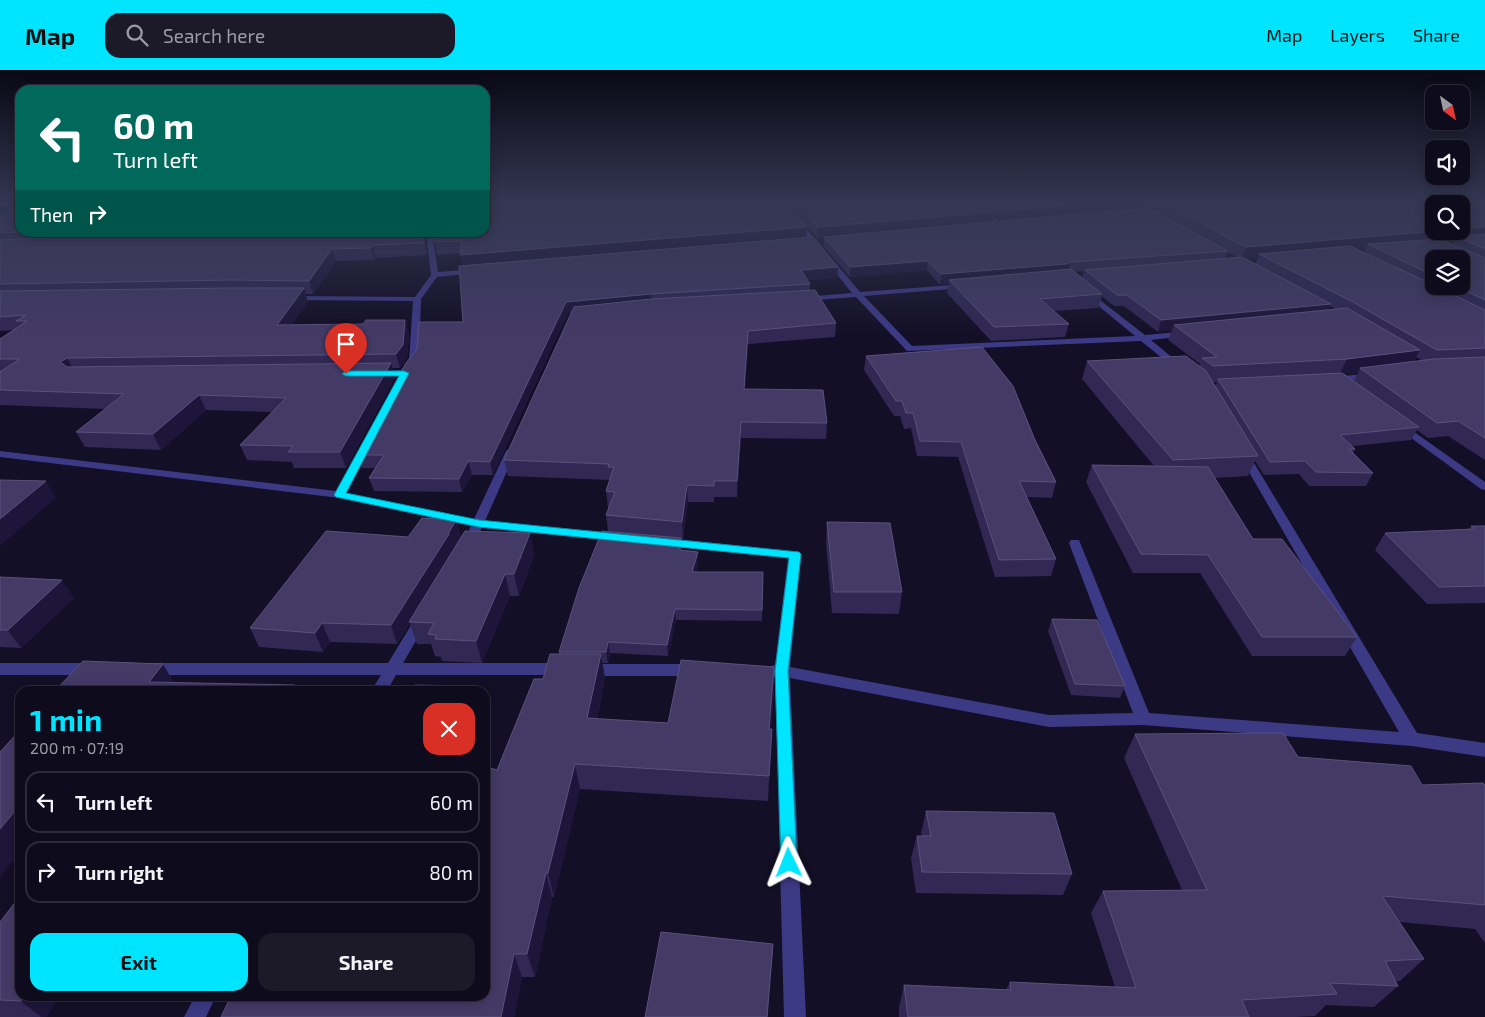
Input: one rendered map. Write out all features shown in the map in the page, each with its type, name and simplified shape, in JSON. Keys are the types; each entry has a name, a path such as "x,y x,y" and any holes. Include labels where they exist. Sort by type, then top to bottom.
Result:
{"street":[{"path":"365,374 402,378 414,360 417,299 435,275 431,246"},
{"path":"817,246 859,296 910,349 1143,338 1193,333"},
{"path":"435,275 484,271"},
{"path":"1075,282 1189,375"},
{"path":"790,300 968,286"},
{"path":"283,298 417,299"},
{"path":"1320,381 1388,374"},
{"path":"1339,380 1355,391"},
{"path":"1394,420 1484,485"},
{"path":"340,495 372,434"},
{"path":"1234,438 1412,739"},
{"path":"469,541 479,524 515,443"},
{"path":"0,454 340,495 479,524 627,538"},
{"path":"657,541 795,554 782,671 794,1017"},
{"path":"1075,543 1143,720"},
{"path":"382,686 428,609"},
{"path":"0,669 108,669"},
{"path":"137,669 712,670"},
{"path":"762,671 782,671 1048,721 1143,720 1412,739 1485,750"},
{"path":"195,1017 203,1001"}],"building":[{"path":"0,246 372,246 371,248 332,249 309,281 231,280 0,284"},
{"path":"461,246 569,246 460,255"},
{"path":"701,246 821,246 838,267 801,270 810,284 651,294 566,302 490,462 468,461 459,479 369,478 384,455 357,455 406,363 417,349 419,322 463,322 459,266"},
{"path":"832,246 1219,246 1228,251 1071,262 1066,264 941,274 928,261 850,267"},
{"path":"1350,246 1425,281 1425,295 1454,295 1485,310 1485,348 1437,350 1351,301 1259,254"},
{"path":"1373,246 1456,246 1466,250 1425,250 1425,272"},
{"path":"1470,252 1485,258 1485,300 1470,293"},
{"path":"1242,257 1331,304 1161,320 1127,295 1117,295 1085,270"},
{"path":"1071,269 1102,294 1040,299 1069,324 994,327 949,280"},
{"path":"304,288 277,325 363,324 366,320 405,320 403,345 396,354 67,358 60,362 67,367 391,363 340,452 288,452 293,446 240,445 286,398 199,395 153,434 76,432 124,394 0,390 0,372 20,359 0,359 0,339 27,321 16,321 26,315 0,317 0,291"},
{"path":"815,290 836,323 748,331 744,389 823,390 827,423 741,422 737,481 714,481 714,486 687,485 682,522 606,515 615,492 606,491 614,467 608,467 609,464 504,460 574,307 651,299"},
{"path":"1347,308 1420,350 1347,359 1213,366 1202,358 1217,357 1174,325"},
{"path":"982,347 1013,386 1035,440 1056,482 1019,481 1056,559 999,560 961,442 920,441 913,413 906,413 902,401 896,401 866,356"},
{"path":"1186,356 1206,371 1258,456 1173,460 1087,361"},
{"path":"1485,357 1485,438 1458,421 1437,423 1360,368 1434,359"},
{"path":"1342,373 1419,427 1340,435 1355,449 1349,449 1373,473 1316,472 1305,461 1270,462 1218,379"},
{"path":"1092,465 1208,467 1253,539 1282,539 1357,637 1262,637 1208,555 1141,554"},
{"path":"0,480 46,481 0,519"},
{"path":"422,518 456,520 391,625 322,623 315,633 250,628 326,531 408,537"},
{"path":"827,522 890,523 902,592 834,592"},
{"path":"1471,526 1485,526 1485,586 1439,587 1385,533 1474,529"},
{"path":"465,531 530,533 514,574 505,574 476,641 435,639 436,635 428,634 434,623 409,622"},
{"path":"602,531 681,538 680,550 698,552 692,572 763,572 762,610 675,609 667,645 608,642 606,652 559,652 579,588"},
{"path":"0,577 62,580 8,630 0,630"},
{"path":"1052,619 1097,620 1125,686 1075,684"},
{"path":"550,654 601,654 587,718 668,723 681,660 774,667 769,729 772,729 769,776 575,764 527,954 514,954 501,1017 221,1017 229,1001 490,1001 490,768 497,770 534,679 543,679"},
{"path":"83,661 163,664 149,682 295,685 294,686 60,686"},
{"path":"415,685 467,686 415,686"},
{"path":"1283,733 1298,757 1411,766 1422,785 1483,783 1485,785 1485,905 1382,896 1424,959 1385,961 1398,986 1330,983 1337,994 1242,1000 1249,1017 908,1017 904,985 1011,990 1010,982 1136,988 1103,891 1207,890 1135,734"},
{"path":"15,736 15,811 0,829 0,752"},
{"path":"926,811 1054,813 1072,874 922,872 917,836 931,836"},
{"path":"15,902 15,1001 0,1000 0,922"},
{"path":"661,932 773,944 767,1017 645,1017"}],"route":[{"path":"346,374 404,373 340,495 479,524 795,554 782,671 789,863"}]}
